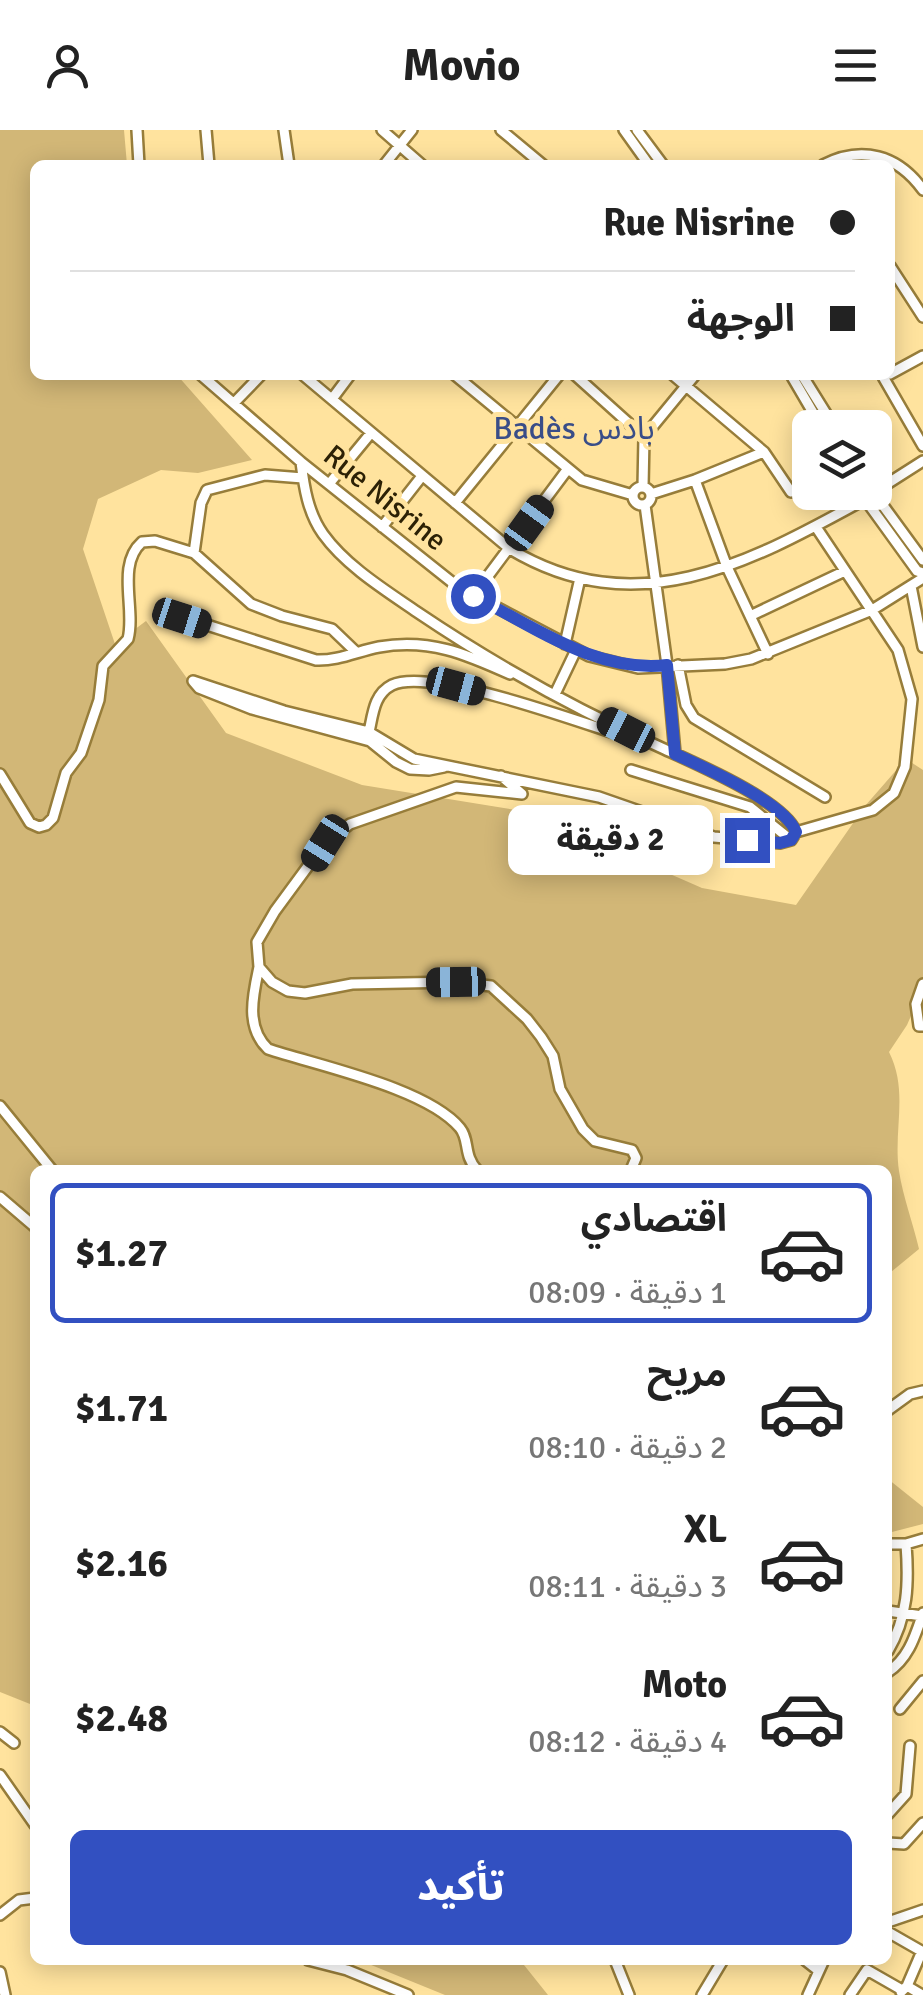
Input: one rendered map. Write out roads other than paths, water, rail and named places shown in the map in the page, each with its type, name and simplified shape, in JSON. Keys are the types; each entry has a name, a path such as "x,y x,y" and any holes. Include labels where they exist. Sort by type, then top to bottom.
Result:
{"street":[{"path":"137,130 139,160"},
{"path":"206,130 209,160"},
{"path":"284,130 288,160"},
{"path":"382,130 416,160"},
{"path":"388,160 412,130"},
{"path":"501,130 537,160"},
{"path":"624,130 645,160"},
{"path":"638,130 659,160"},
{"path":"836,160 848,155 876,160"},
{"path":"895,165 903,168 923,190"},
{"path":"895,274 923,317"},
{"path":"895,371 923,356"},
{"name":"Rue Nisrine","path":"207,380 301,462 473,596 576,650 638,668 726,664 768,654 872,610 923,576"},
{"path":"234,403 256,380"},
{"path":"309,380 510,549 529,561 580,578 654,584 727,567 848,510"},
{"path":"332,399 346,380"},
{"path":"462,380 567,470 594,486 633,495"},
{"path":"456,504 555,380"},
{"path":"581,380 644,437"},
{"path":"679,380 764,452 791,492"},
{"path":"645,505 650,501 644,437 691,380"},
{"path":"794,380 814,410"},
{"path":"804,380 817,410"},
{"path":"888,380 923,446"},
{"path":"329,484 371,433"},
{"path":"645,505 635,502 636,489 695,480 764,452"},
{"path":"892,479 923,461"},
{"path":"301,462 314,519 325,537 393,596 526,681"},
{"path":"473,596 567,470"},
{"path":"194,553 201,503 207,490 265,475 303,478"},
{"path":"382,527 422,476"},
{"path":"695,480 727,567 768,654"},
{"path":"645,505 654,584 673,665 694,718 825,797"},
{"path":"874,510 923,576"},
{"path":"876,510 923,560"},
{"path":"444,767 410,769 370,742 252,709 199,688 193,680 284,711 369,732 405,755 444,767 599,796 714,837 780,843 873,810 894,793 905,767 912,698 898,650 816,527"},
{"path":"0,774 33,825 43,827 50,822 66,773 81,753 94,718 103,666 128,638 129,578 134,549 146,540 194,553 251,604 332,629 356,652"},
{"path":"750,616 846,571"},
{"path":"564,644 580,578"},
{"path":"911,586 923,646"},
{"path":"182,618 308,658 329,660 378,647 426,643 462,653 734,782 788,818 793,836"},
{"path":"555,694 576,650"},
{"path":"673,665 675,754"},
{"path":"369,732 376,702 384,691 398,683 422,681 512,702 662,748"},
{"path":"631,770 750,807 793,836"},
{"path":"473,1165 466,1152 464,1134 448,1116 400,1091 268,1049 255,1032 252,1001 259,967 258,942 275,911 325,843 350,824 456,787 522,794 499,775"},
{"path":"259,967 272,982 288,991 305,993 352,984 456,982 491,986 527,1019 553,1056 560,1089 583,1128 595,1141 632,1150 636,1158 633,1165"},
{"path":"923,984 916,1004 919,1026 923,1026"},
{"path":"0,1106 46,1165"},
{"path":"0,1197 30,1223"},
{"path":"892,1407 910,1394 923,1391"},
{"path":"892,1544 923,1539"},
{"path":"892,1644 908,1594 906,1544"},
{"path":"892,1611 922,1615 909,1651 892,1669"},
{"path":"892,1658 899,1664"},
{"path":"900,1709 923,1681"},
{"path":"0,1732 14,1743"},
{"path":"892,1810 906,1794 910,1746"},
{"path":"0,1775 30,1819"},
{"path":"892,1843 904,1844 923,1822"},
{"path":"0,1916 11,1904 30,1899"},
{"path":"892,1921 923,1910"},
{"path":"892,1934 922,1951 903,1990"},
{"path":"328,1965 408,1995"},
{"path":"617,1965 629,1995"},
{"path":"702,1995 720,1965"},
{"path":"811,1965 819,1971"},
{"path":"808,1995 822,1965"},
{"path":"850,1995 867,1970 903,1990 922,1995"},
{"path":"0,1972 4,1995"}],"district":[{"name":"Badès بادس","path":"574,428"}]}
